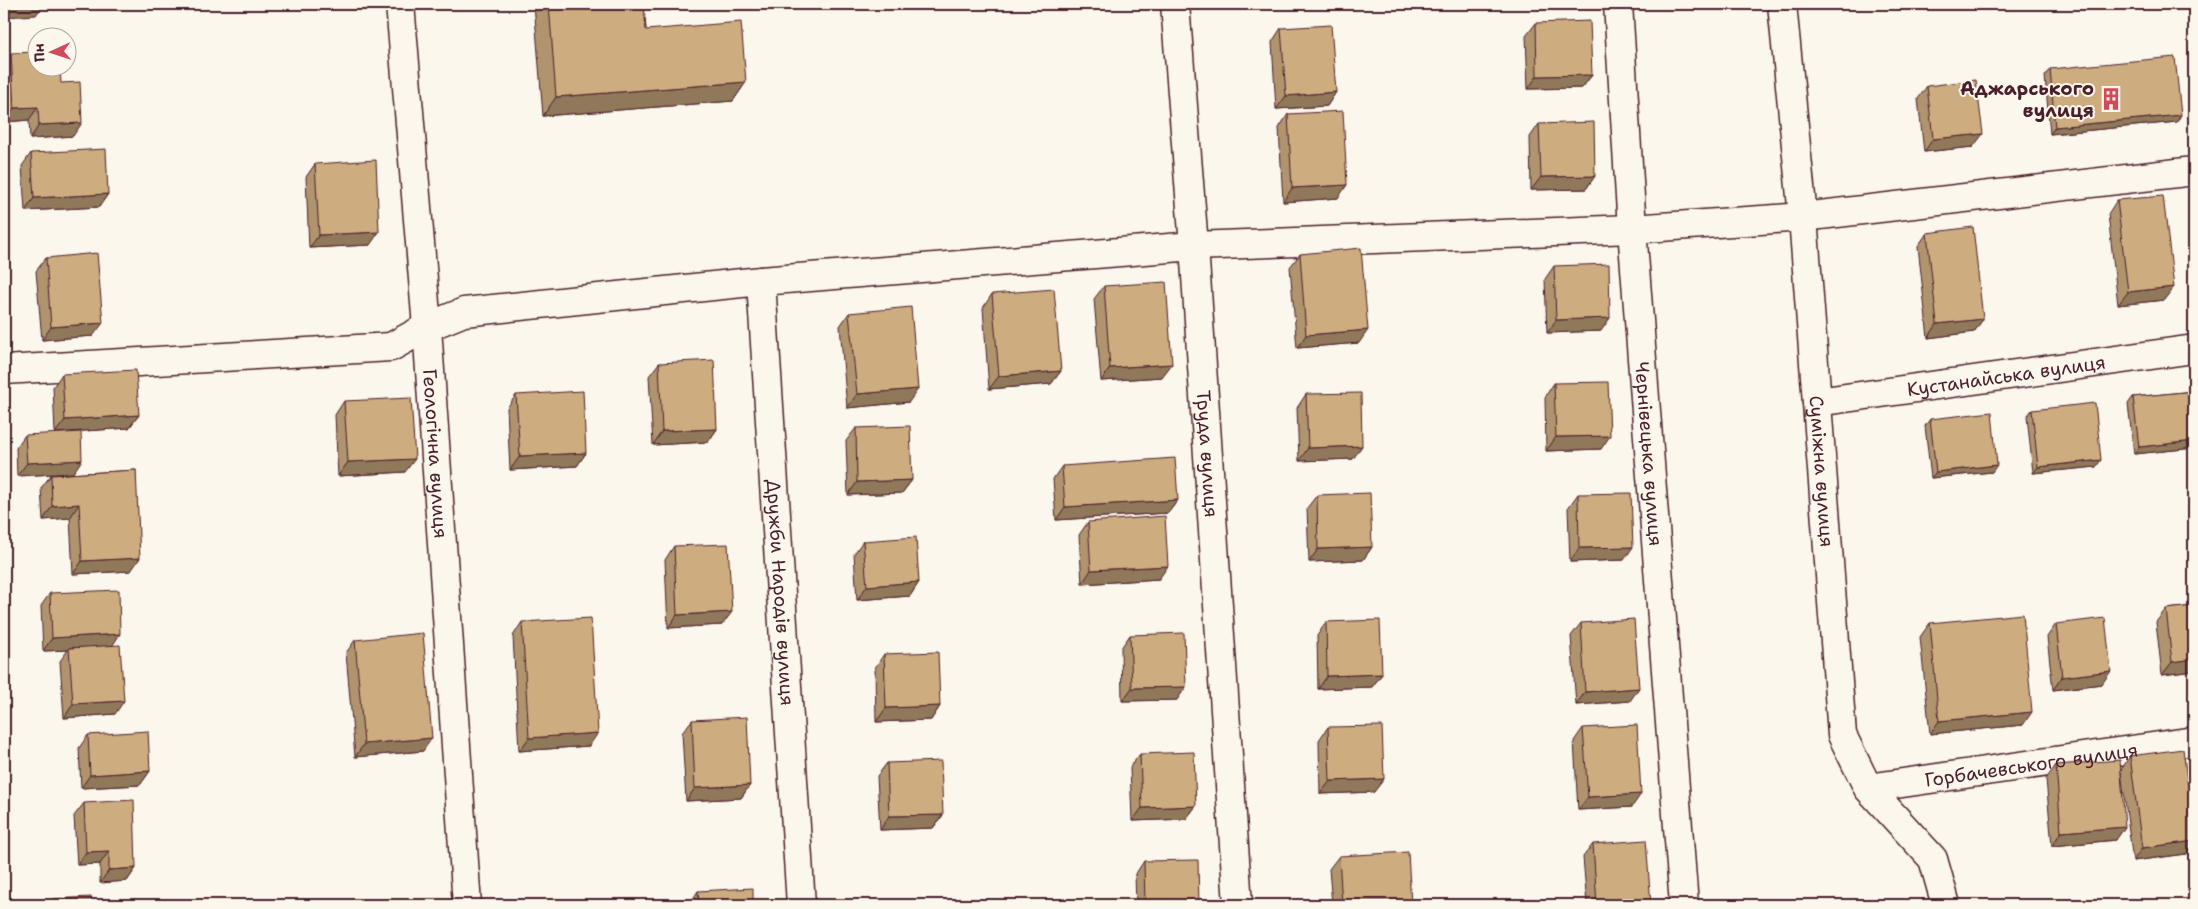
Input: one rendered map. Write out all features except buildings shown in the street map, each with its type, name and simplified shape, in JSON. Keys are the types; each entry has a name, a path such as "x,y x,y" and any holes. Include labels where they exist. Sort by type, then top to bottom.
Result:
{"street":[{"name":"Геологічна вулиця","path":"400,4 428,327 467,905"},
{"name":"Труда вулиця","path":"1175,4 1194,246 1238,905"},
{"name":"Чернівецька вулиця","path":"1618,4 1632,229 1684,905"},
{"name":"Суміжна вулиця","path":"1782,4 1803,217 1842,735 1868,788 1933,859 1946,905"},
{"path":"4,370 390,347 428,327 464,312 762,281 1194,246 1632,229 1803,217 2194,171"},
{"name":"Дружби Народів вулиця","path":"762,281 801,905"},
{"name":"Кустанайська вулиця","path":"1817,402 2194,349"},
{"name":"Горбачевського вулиця","path":"1868,788 2194,741"}],"place":[{"name":"Аджарського вулиця","path":"2111,99"}]}
